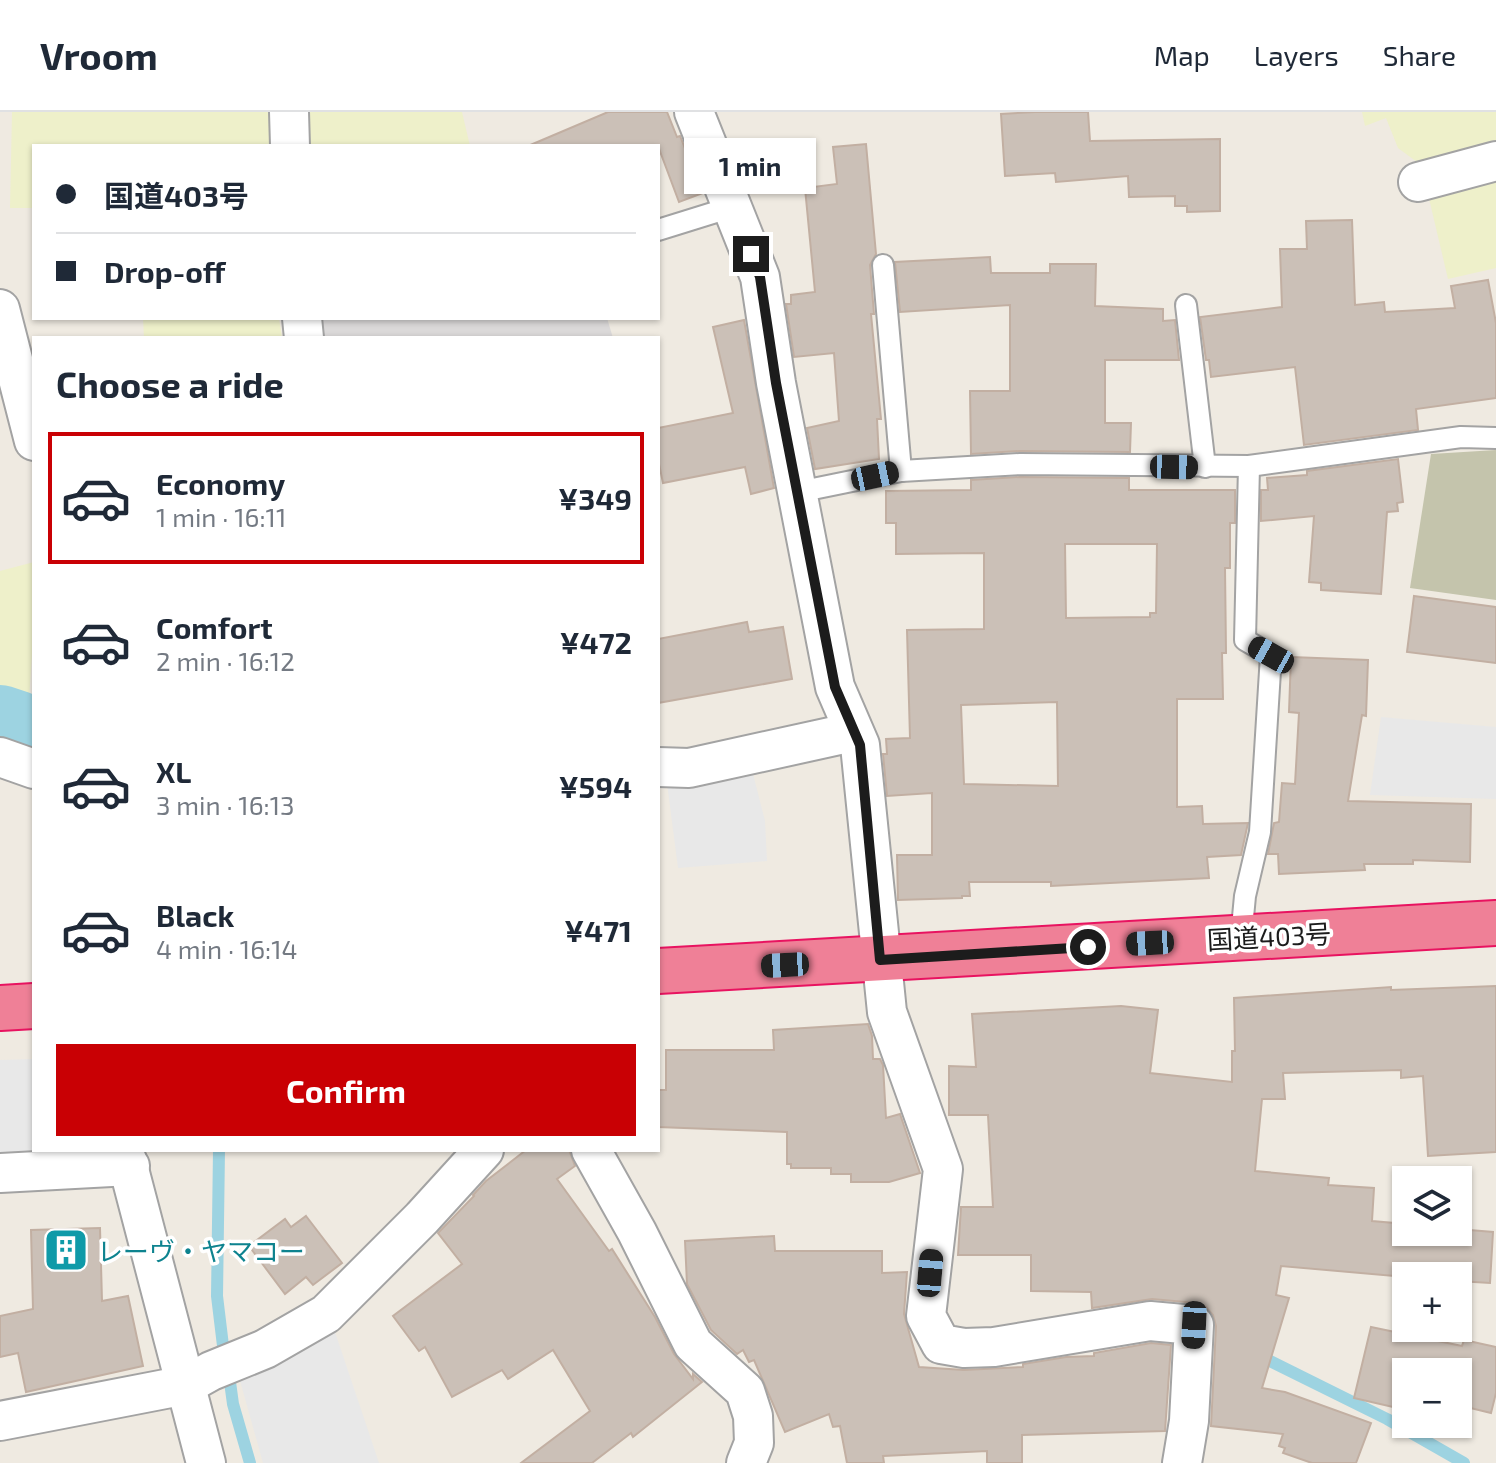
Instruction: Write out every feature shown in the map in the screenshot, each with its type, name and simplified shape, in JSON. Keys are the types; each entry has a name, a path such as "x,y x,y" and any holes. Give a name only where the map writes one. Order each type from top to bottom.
{"highway":[{"name":"国道403号","path":"660,971 1496,923"},
{"path":"0,1008 32,1006"}],"street":[{"path":"289,112 290,144"},
{"path":"694,112 760,277 776,383 835,687 860,745 887,1012 943,1169 926,1316 941,1344 964,1348 994,1347 1150,1321 1194,1325 1189,1421 1182,1463"},
{"path":"1418,182 1496,161"},
{"path":"0,309 32,433"},
{"path":"660,767 689,768 853,732"},
{"path":"0,757 32,768"},
{"path":"0,1421 186,1385 265,1349 326,1314 422,1218 482,1152"},
{"path":"592,1152 637,1232 693,1344 745,1391 753,1416 754,1443 746,1463"},
{"path":"0,1173 127,1158 206,1463"}],"lane":[{"path":"660,229 732,207"},
{"path":"883,265 901,471"},
{"path":"1186,305 1205,467"},
{"path":"798,492 901,471 1020,464 1249,466 1461,437 1496,438"},
{"path":"1241,938 1245,896 1260,832 1271,655 1245,640 1249,466"}],"shaded area":[{"path":"12,112 270,112 271,144 32,144 32,208 10,208"},
{"path":"308,112 462,112 470,144 310,144"},
{"path":"1362,112 1496,112 1496,146 1432,162 1417,162 1398,148 1386,118 1365,126"},
{"path":"1496,172 1496,268 1448,279 1427,190"},
{"path":"143,320 279,320 282,336 144,336"},
{"path":"320,320 608,320 612,336 323,336"},
{"path":"1496,450 1496,600 1410,588 1431,454"},
{"path":"32,563 28,716 0,706 0,571"},
{"path":"1381,717 1496,727 1496,799 1370,795"},
{"path":"752,770 765,821 767,861 678,868 667,783"},
{"path":"32,1059 32,1152 36,1152 0,1154 0,1060"},
{"path":"333,1326 379,1463 263,1463 239,1377"}],"building":[{"path":"608,112 667,112 703,193 679,202 660,144 533,144"},
{"path":"1088,112 1090,141 1220,139 1220,211 1187,212 1187,206 1175,206 1175,196 1129,197 1128,176 1056,182 1055,173 1005,176 1001,114"},
{"path":"866,144 876,254 870,265 874,314 871,314 881,419 877,419 879,459 815,469 807,428 839,421 834,353 794,357 786,304 791,304 791,295 815,292 805,188 837,184 833,147"},
{"path":"1352,220 1355,305 1384,302 1385,312 1455,308 1451,286 1488,280 1496,323 1496,398 1416,409 1418,430 1304,445 1295,367 1211,377 1200,317 1282,307 1280,249 1307,249 1306,221"},
{"path":"990,257 991,273 1050,273 1050,264 1096,264 1095,306 1163,309 1163,321 1175,320 1179,360 1105,360 1105,423 1131,423 1130,452 971,454 970,391 1010,391 1010,305 900,312 895,262"},
{"path":"744,320 774,488 751,494 745,467 663,483 660,428 733,413 713,327"},
{"path":"1398,459 1403,502 1397,503 1398,511 1387,512 1381,594 1321,590 1321,583 1309,582 1314,516 1261,521 1261,490 1268,490 1267,478 1307,475 1307,471"},
{"path":"1129,478 1129,490 1235,490 1235,523 1230,523 1230,568 1225,568 1223,699 1177,699 1177,807 1202,806 1203,824 1248,823 1241,855 1207,857 1209,878 1051,886 1051,882 969,882 970,896 898,900 897,855 932,855 932,793 887,796 883,754 887,754 886,739 910,738 907,630 984,629 984,553 896,554 896,523 886,523 886,491 971,490 971,480","holes":["1065,544 1157,544 1156,613 1150,613 1150,617 1066,618","1057,702 1058,786 964,784 961,705"]},
{"path":"1414,596 1496,607 1496,663 1407,652"},
{"path":"747,622 749,632 783,627 792,679 660,703 660,639"},
{"path":"1291,657 1368,660 1366,716 1362,715 1348,801 1471,804 1470,862 1413,860 1413,864 1364,864 1365,870 1279,874 1278,854 1268,854 1274,823 1279,822 1282,783 1295,784 1299,713 1289,712"},
{"path":"1496,986 1496,1152 1428,1156 1423,1076 1401,1078 1401,1070 1283,1073 1285,1099 1262,1099 1255,1171 1329,1178 1328,1185 1374,1188 1372,1221 1392,1223 1392,1246 1472,1246 1472,1230 1493,1232 1490,1283 1472,1282 1472,1262 1392,1262 1392,1276 1281,1266 1276,1295 1289,1298 1262,1388 1285,1392 1371,1423 1356,1463 1312,1463 1283,1453 1285,1448 1279,1446 1283,1434 1211,1426 1216,1326 1213,1315 1206,1307 1196,1303 1152,1299 1092,1308 1091,1292 1031,1291 1031,1255 958,1255 961,1207 993,1207 988,1115 949,1115 949,1066 976,1067 972,1014 1121,1006 1158,1010 1150,1073 1232,1082 1234,998 1391,987 1391,990"},
{"path":"868,1024 873,1059 880,1059 883,1065 886,1118 900,1114 920,1173 889,1182 851,1182 851,1174 831,1174 831,1168 791,1168 791,1164 787,1164 787,1132 660,1127 660,1090 666,1090 666,1050 774,1050 773,1030"},
{"path":"523,1152 570,1152 575,1166 557,1179 609,1251 612,1249 655,1317 674,1354 693,1379 693,1374 702,1382 633,1437 631,1433 592,1463 521,1463 590,1411 553,1350 508,1379 502,1370 452,1397 425,1347 419,1351 393,1316 462,1264 438,1233 486,1181"},
{"path":"306,1216 342,1263 313,1285 306,1277 285,1294 249,1246 285,1219 291,1227"},
{"path":"100,1228 102,1301 128,1296 143,1366 26,1392 18,1353 0,1357 0,1316 33,1309 31,1230"},
{"path":"774,1236 775,1251 882,1251 882,1273 907,1272 904,1314 919,1367 964,1370 1023,1367 1023,1364 1094,1356 1094,1353 1151,1343 1171,1345 1165,1431 1022,1435 1022,1463 987,1463 987,1451 883,1456 884,1463 847,1463 840,1426 833,1427 829,1414 785,1432 754,1360 749,1362 743,1350 737,1354 711,1330 687,1284 685,1241"},
{"path":"1371,1327 1392,1331 1392,1342 1443,1342 1462,1346 1463,1342 1472,1342 1496,1347 1496,1393 1491,1413 1472,1408 1472,1358 1392,1358 1392,1407 1354,1398"}],"waterway":[{"path":"0,721 18,727"},
{"path":"219,1152 217,1296 224,1354"},
{"path":"1258,1355 1387,1419 1464,1463"},
{"path":"230,1382 250,1463"}],"place":[{"name":"レーヴ・ヤマコー","path":"66,1250"}],"route":[{"path":"751,254 760,277 776,383 835,687 860,745 880,960 1088,947"}]}
